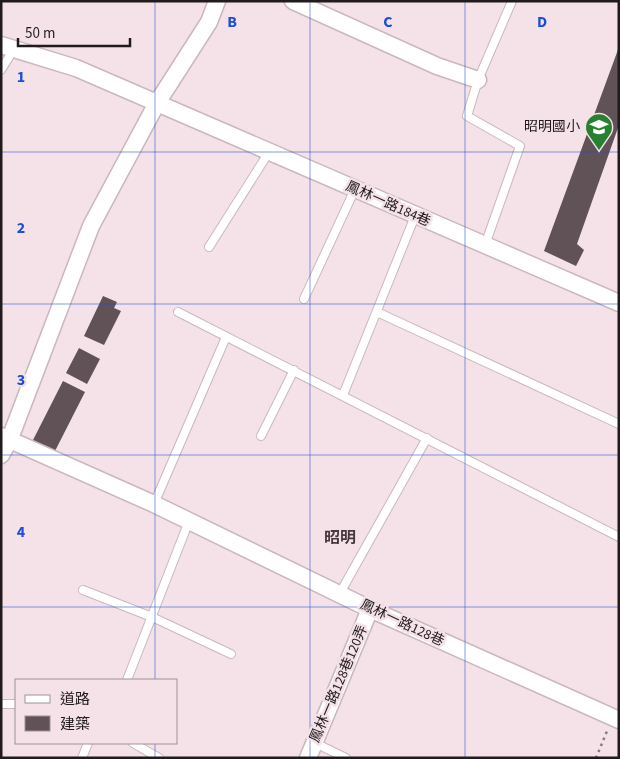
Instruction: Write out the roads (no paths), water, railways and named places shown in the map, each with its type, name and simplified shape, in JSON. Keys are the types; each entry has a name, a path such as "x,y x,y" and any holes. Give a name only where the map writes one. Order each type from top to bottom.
{"street":[{"path":"4,444 91,226 157,103 208,22 217,1"},
{"path":"293,1 437,66 478,80"},
{"name":"鳳林一路184巷","path":"8,47 76,68 619,303"},
{"name":"鳳林一路128巷","path":"4,444 154,504 340,593 370,610 616,719"},
{"name":"鳳林一路128巷120弄","path":"308,758 370,610"}],"lane":[{"path":"485,246 520,146 467,116 478,80 512,1"},
{"name":"鳳林一路184巷","path":"1,70 8,47"},
{"path":"208,247 269,152"},
{"path":"304,299 355,189"},
{"path":"343,395 416,216"},
{"path":"178,312 619,537"},
{"path":"377,312 619,424"},
{"path":"154,504 226,337"},
{"path":"262,436 294,370"},
{"path":"340,593 427,438"},
{"path":"127,679 189,521"},
{"path":"83,590 152,617 231,654"},
{"path":"1,704 15,704"},
{"path":"315,743 346,758"},
{"path":"82,758 88,744"},
{"path":"135,744 159,758"}],"place":[{"name":"昭明國小","path":"599,151"}],"district":[{"name":"昭明","path":"340,538"}]}
